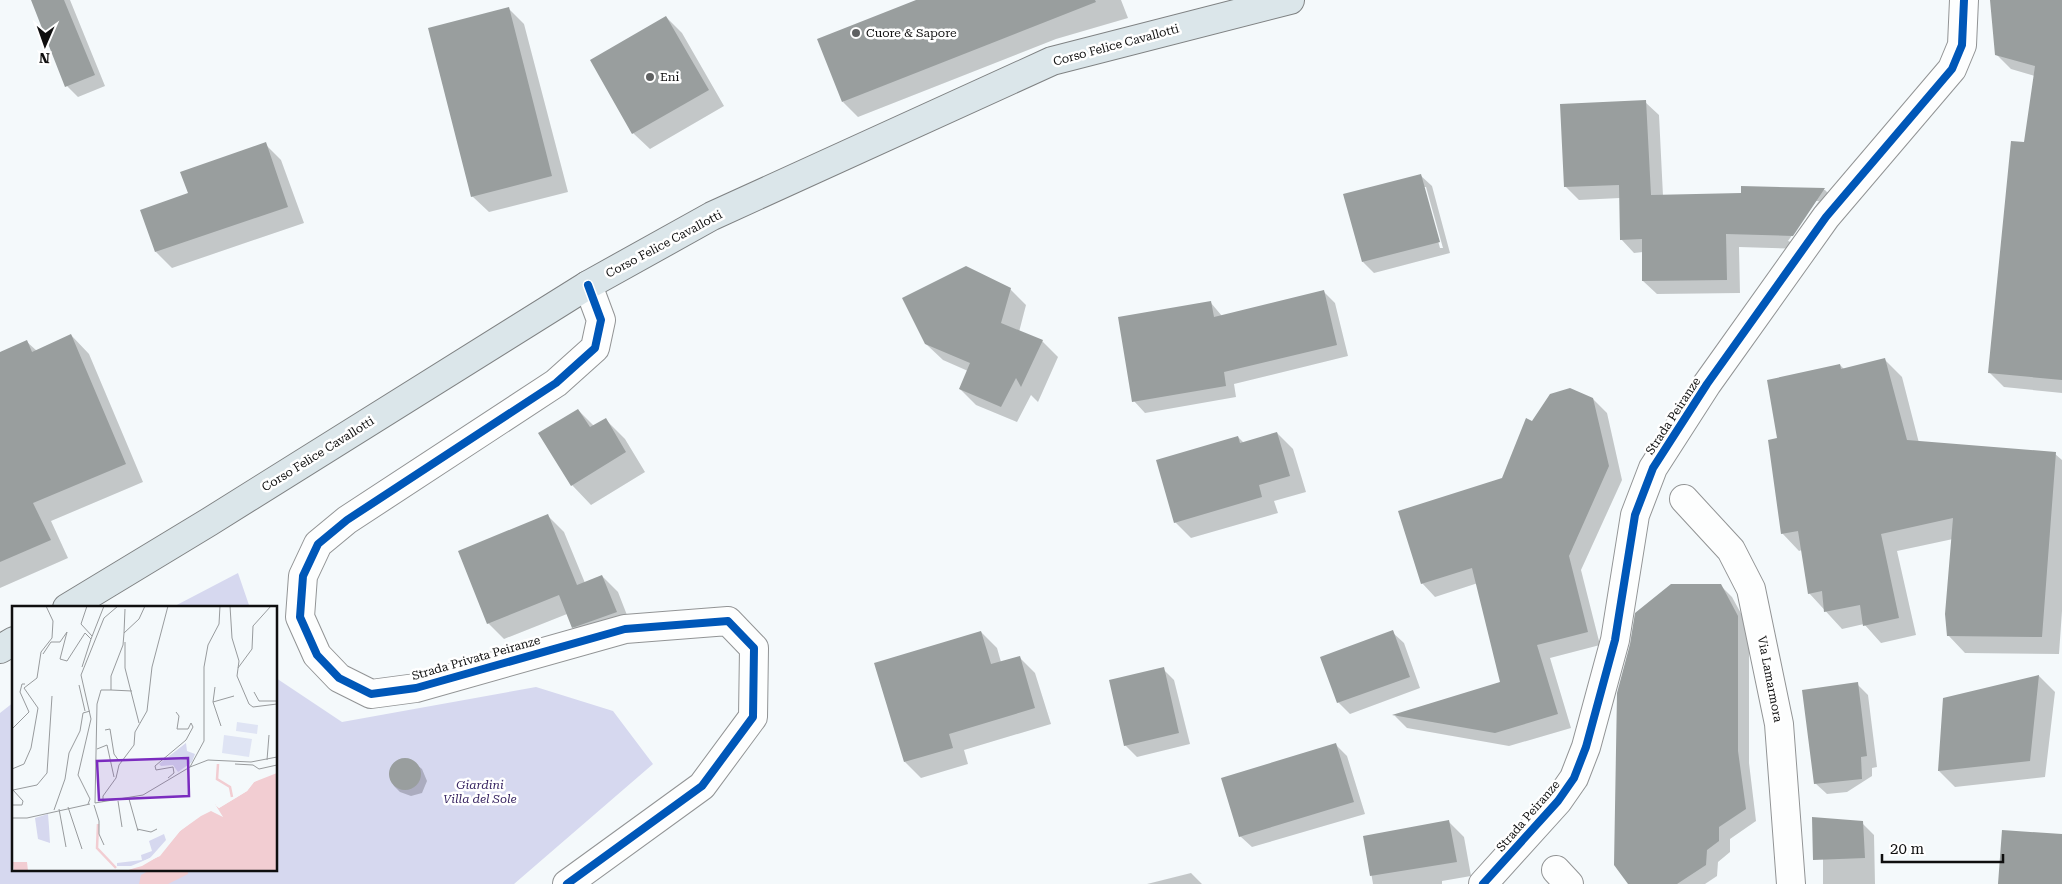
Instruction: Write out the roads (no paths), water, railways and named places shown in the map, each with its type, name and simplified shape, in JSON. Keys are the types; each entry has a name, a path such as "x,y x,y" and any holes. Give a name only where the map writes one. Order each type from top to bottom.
{"main road":[{"name":"Corso Felice Cavallotti","path":"77,601 209,522 588,285 712,216 1052,61 1290,0"},
{"path":"0,649 12,642"}],"street":[{"name":"Strada Peiranze","path":"1483,884 1558,801 1574,778 1586,747 1613,649 1635,516 1642,492 1653,468 1707,384 1826,217 1952,69 1962,45 1964,0"},
{"name":"Strada Privata Peiranze","path":"567,884 702,786 753,717 754,648 728,621 625,628 416,688 371,694 339,678 317,655 300,617 303,576 318,544 347,520 556,383 595,348 601,320 588,285"},
{"name":"Via Lamarmora","path":"1684,499 1731,550 1751,589 1779,724 1791,884"}],"place":[{"name":"Cuore & Sapore","path":"856,33"},
{"name":"Eni","path":"650,77"}],"park label":[{"name":"Giardini Villa del Sole","path":"480,792"}]}
